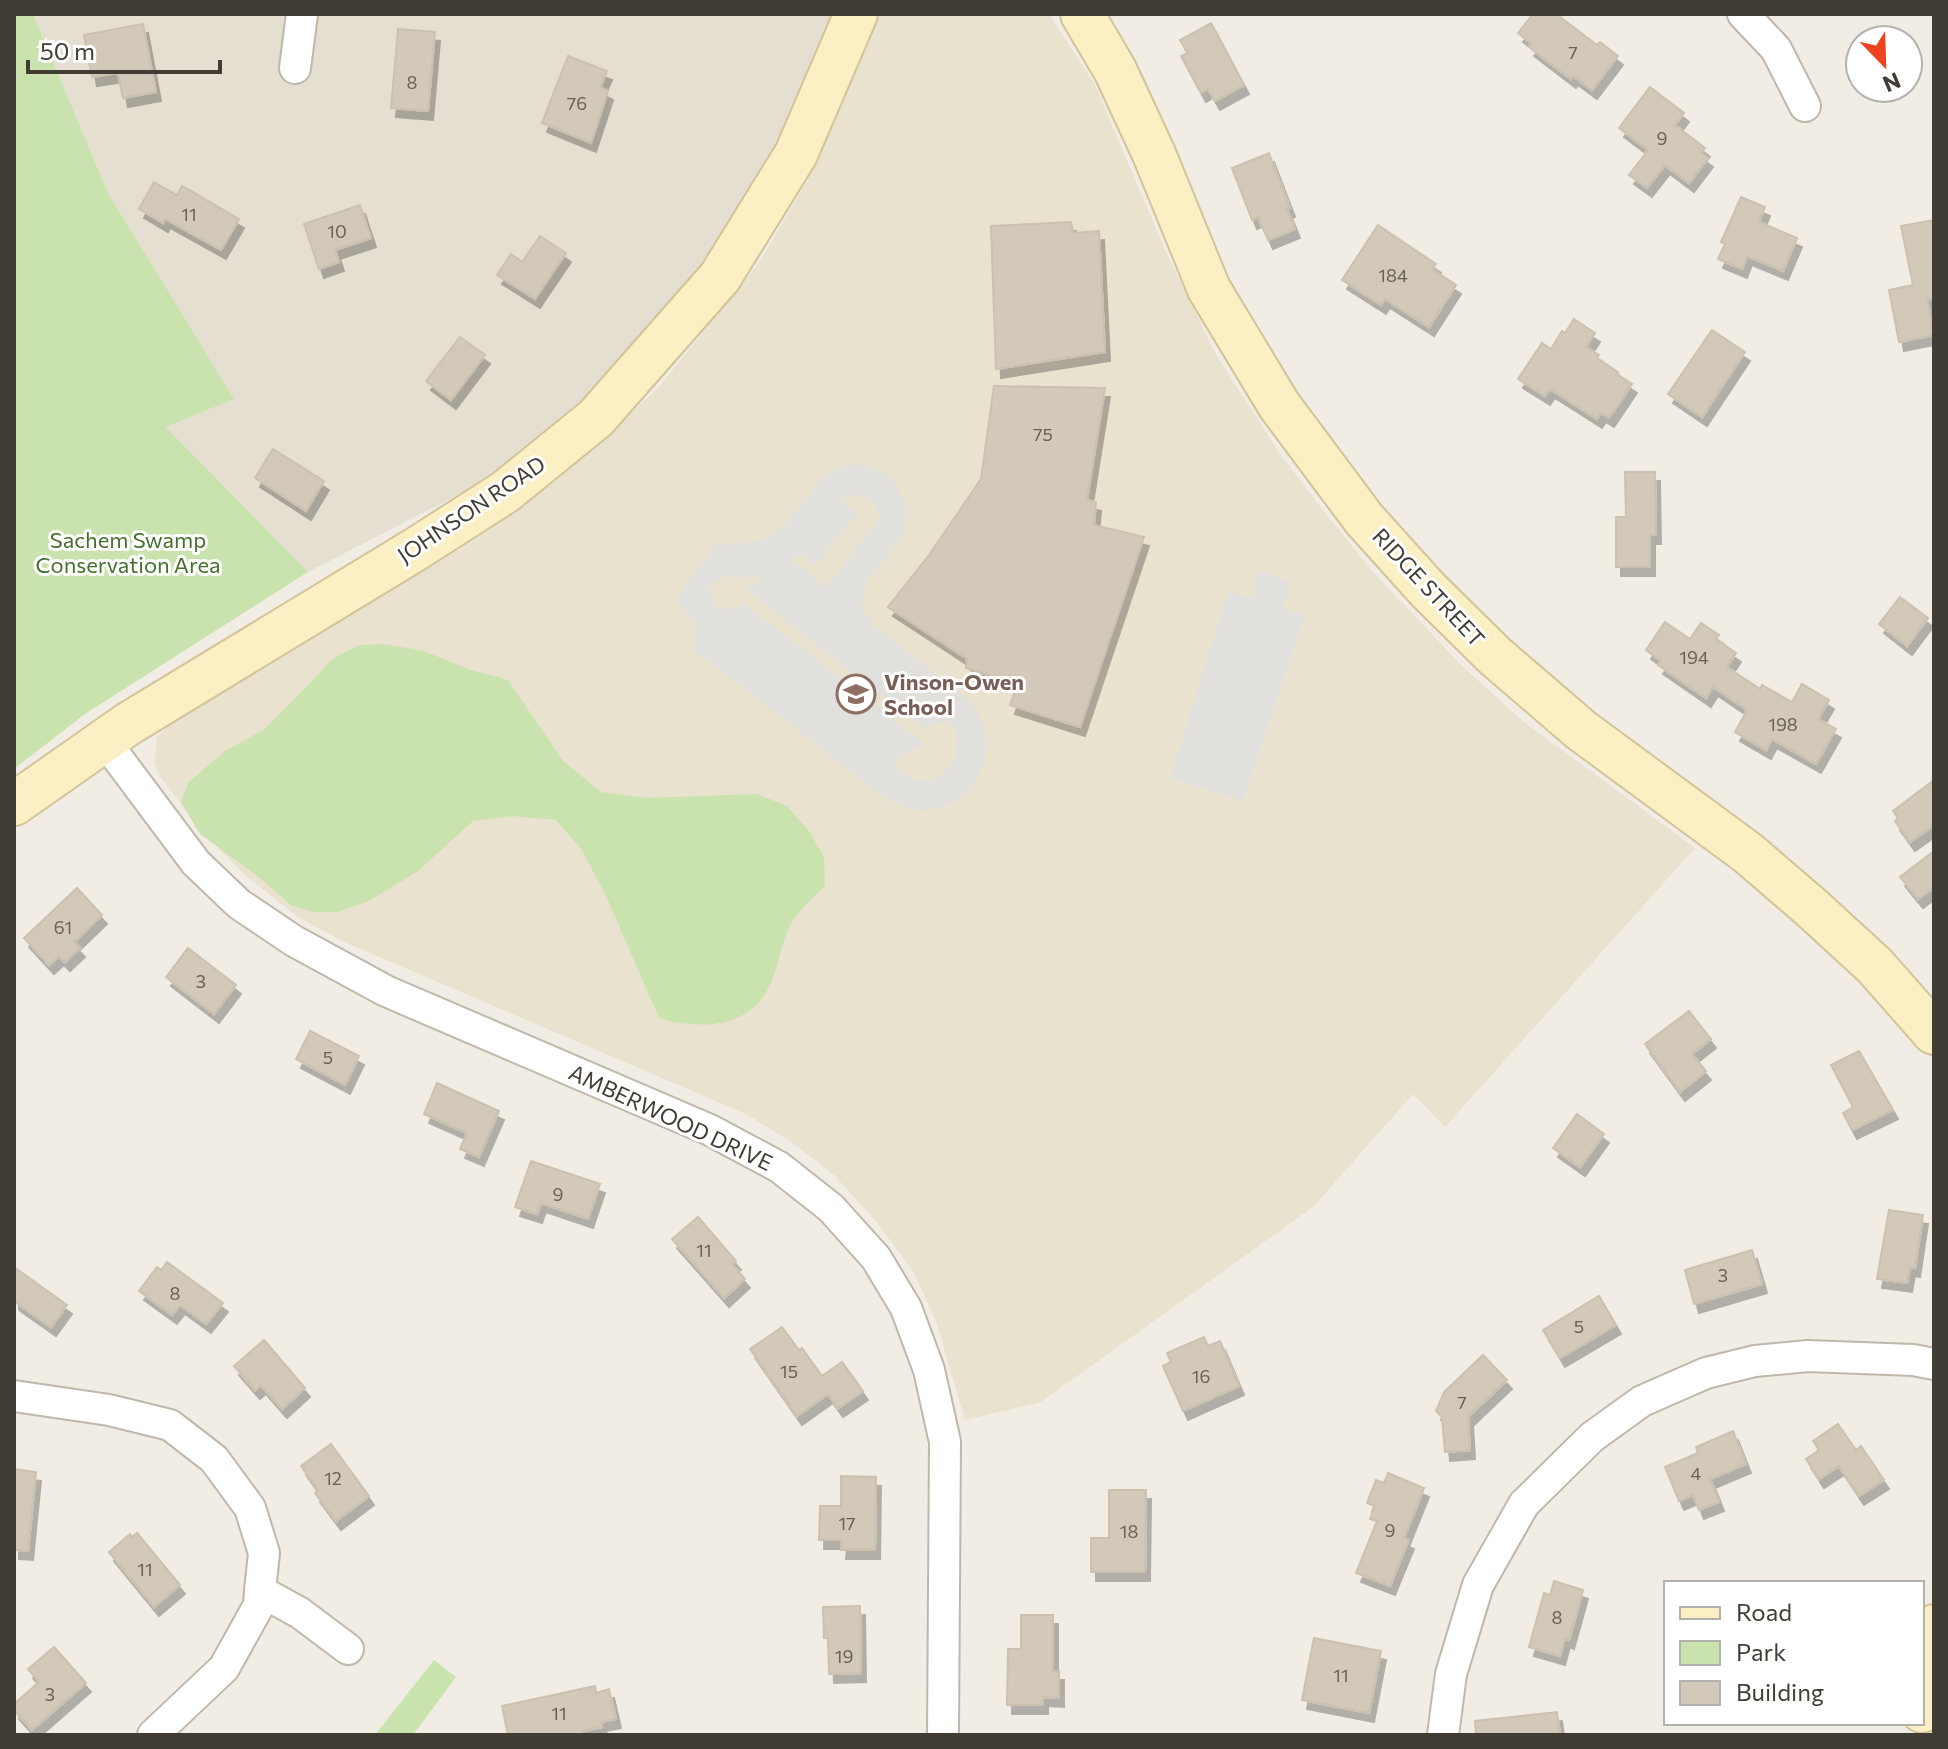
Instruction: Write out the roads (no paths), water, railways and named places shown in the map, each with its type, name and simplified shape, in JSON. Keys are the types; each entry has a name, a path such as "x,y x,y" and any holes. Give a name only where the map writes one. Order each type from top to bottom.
{"street":[{"path":"295,68 302,14"},
{"name":"JOHNSON ROAD","path":"14,804 104,740 505,492 596,418 720,277 796,154 856,14"},
{"name":"RIDGE STREET","path":"1082,14 1115,70 1154,154 1209,289 1279,405 1364,519 1439,601 1495,656 1581,730 1748,853 1875,966 1934,1033"},
{"path":"1743,14 1776,49 1805,106"},
{"name":"AMBERWOOD DRIVE","path":"104,740 196,863 239,904 294,941 386,991 710,1130 779,1167 831,1208 876,1258 906,1308 929,1370 945,1442 943,1735"},
{"path":"1443,1735 1451,1674 1478,1585 1524,1504 1592,1437 1642,1401 1706,1373 1755,1361 1808,1356 1913,1360 1934,1364"},
{"path":"14,1396 109,1410 170,1425 214,1459 250,1508 264,1553 259,1605 224,1668 153,1735"},
{"path":"260,1591 300,1613 348,1649"},
{"path":"1924,1697 1934,1626"}],"place":[{"name":"Vinson-Owen School","path":"856,694"}],"park label":[{"name":"Sachem Swamp Conservation Area","path":"128,552"}]}
